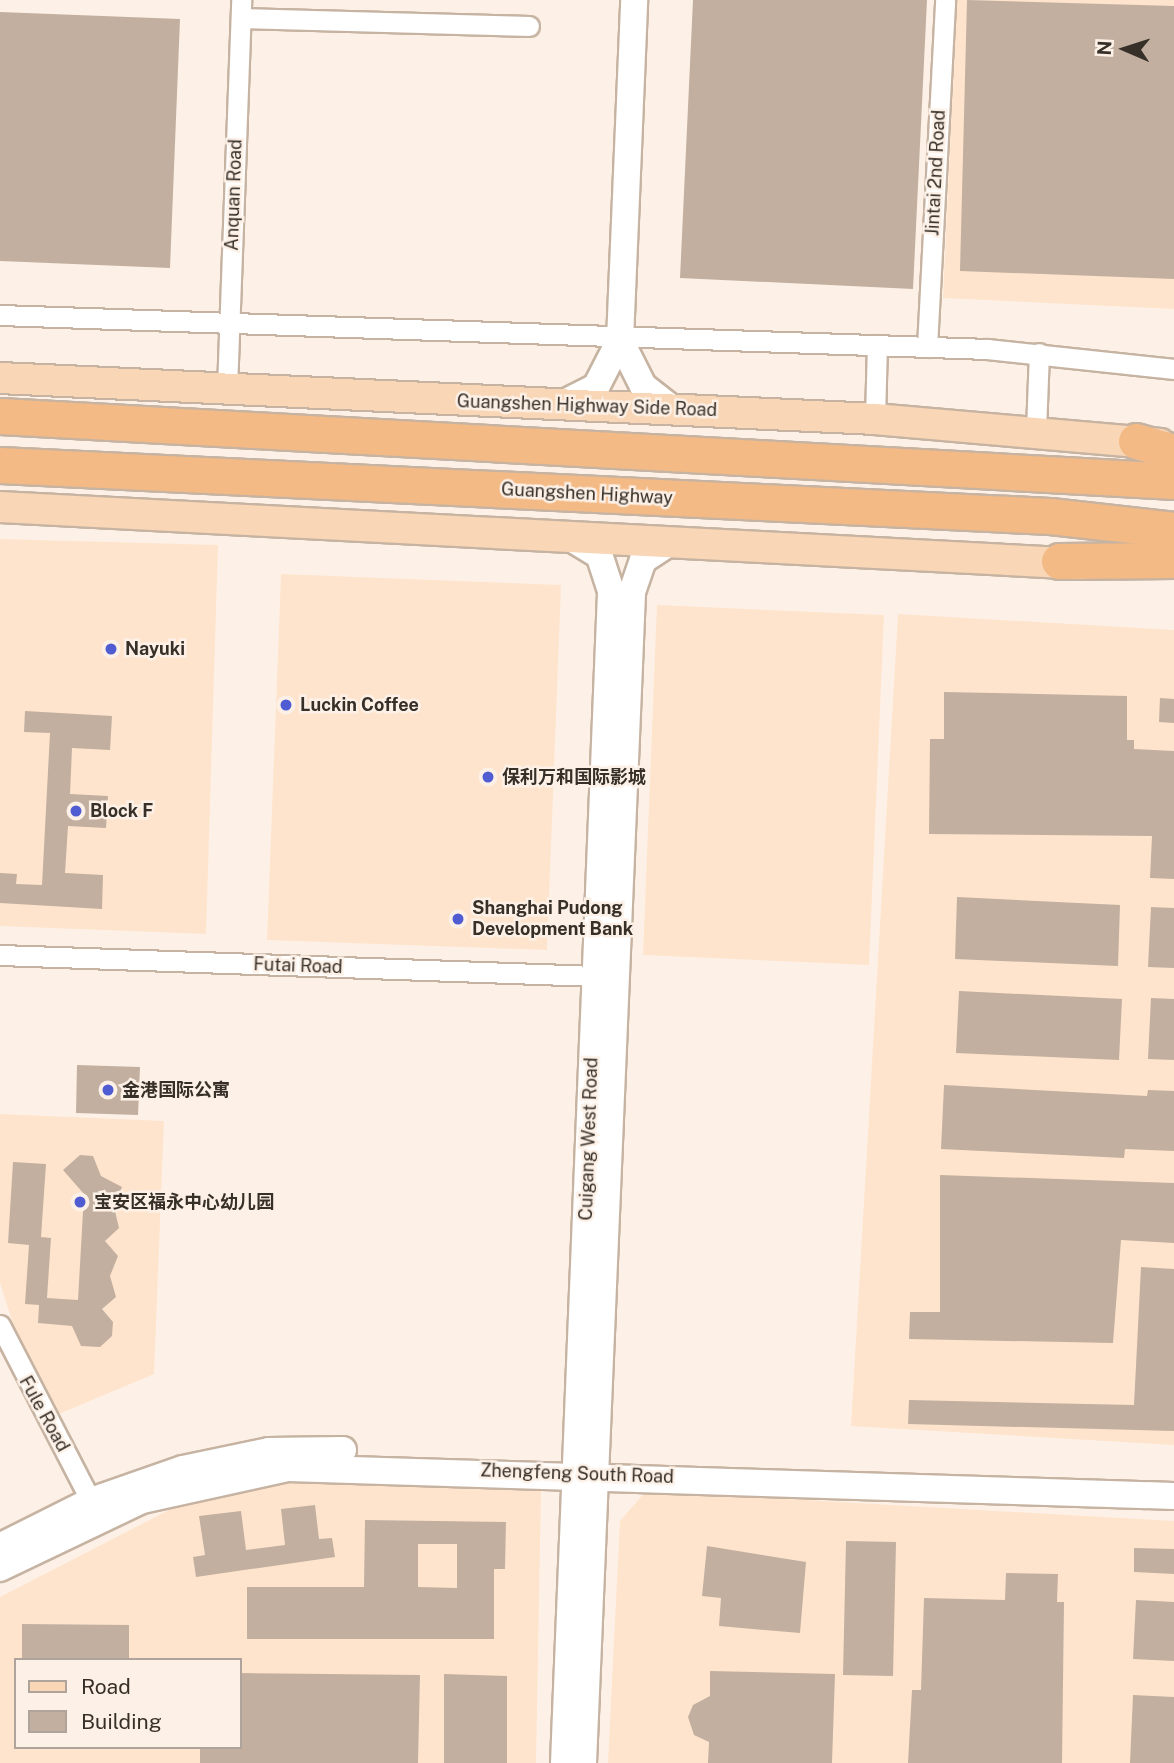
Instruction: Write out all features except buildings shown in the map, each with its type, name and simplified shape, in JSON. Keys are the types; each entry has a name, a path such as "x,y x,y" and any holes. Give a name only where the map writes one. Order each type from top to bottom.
{"highway":[{"path":"0,416 1174,481"},
{"path":"1136,442 1174,453"},
{"name":"Guangshen Highway","path":"0,465 1050,516 1174,530"},
{"path":"0,490 163,474"},
{"path":"1059,561 1174,560"}],"main road":[{"path":"557,406 596,387 620,340 634,0"},
{"path":"620,340 643,386 671,409"},
{"name":"Guangshen Highway Side Road","path":"0,378 875,419 1036,430 1174,445"},
{"path":"0,507 1059,561 1174,572"},
{"name":"Cuigang West Road","path":"564,1763 585,1466 619,637 608,571 599,555 567,536"},
{"name":"Cuigang West Road","path":"583,1763 585,1466 595,976 619,637 635,575 643,560 672,541"},
{"name":"Zhengfeng South Road","path":"0,1546 91,1501 183,1469 269,1451 1174,1496"},
{"name":"Zhengfeng South Road","path":"0,1568 142,1500 240,1474 331,1466 585,1466 1174,1478"}],"street":[{"name":"Jintai 2nd Road","path":"928,347 945,0"},
{"path":"241,9 529,26"},
{"name":"Anquan Road","path":"227,389 241,9"},
{"path":"0,315 620,340 877,345 1039,352 1174,369"},
{"path":"875,419 877,345"},
{"path":"1036,430 1039,352"},
{"name":"Futai Road","path":"0,955 595,976"},
{"name":"Fule Road","path":"0,1325 91,1501"}],"shaded area":[{"path":"957,0 1174,0 1174,309 943,298"},
{"path":"0,539 218,545 206,934 0,926"},
{"path":"281,574 561,585 547,950 267,940"},
{"path":"657,605 884,615 869,965 643,955"},
{"path":"898,614 1174,630 1174,1445 851,1426"},
{"name":"宝安区福永中心幼儿园","path":"0,1114 164,1121 154,1374 59,1414 14,1327 0,1283"},
{"path":"290,1483 541,1491 536,1763 0,1763 0,1597 171,1509"},
{"path":"646,1491 1174,1521 1174,1763 608,1763 620,1521"}],"place":[{"name":"Nayuki","path":"111,649"},
{"name":"Luckin Coffee","path":"286,705"},
{"name":"保利万和国际影城","path":"488,777"},
{"name":"Block F","path":"76,811"},
{"name":"Shanghai Pudong Development Bank","path":"458,919"},
{"name":"金港国际公寓","path":"108,1090"},
{"name":"宝安区福永中心幼儿园","path":"80,1202"}]}
